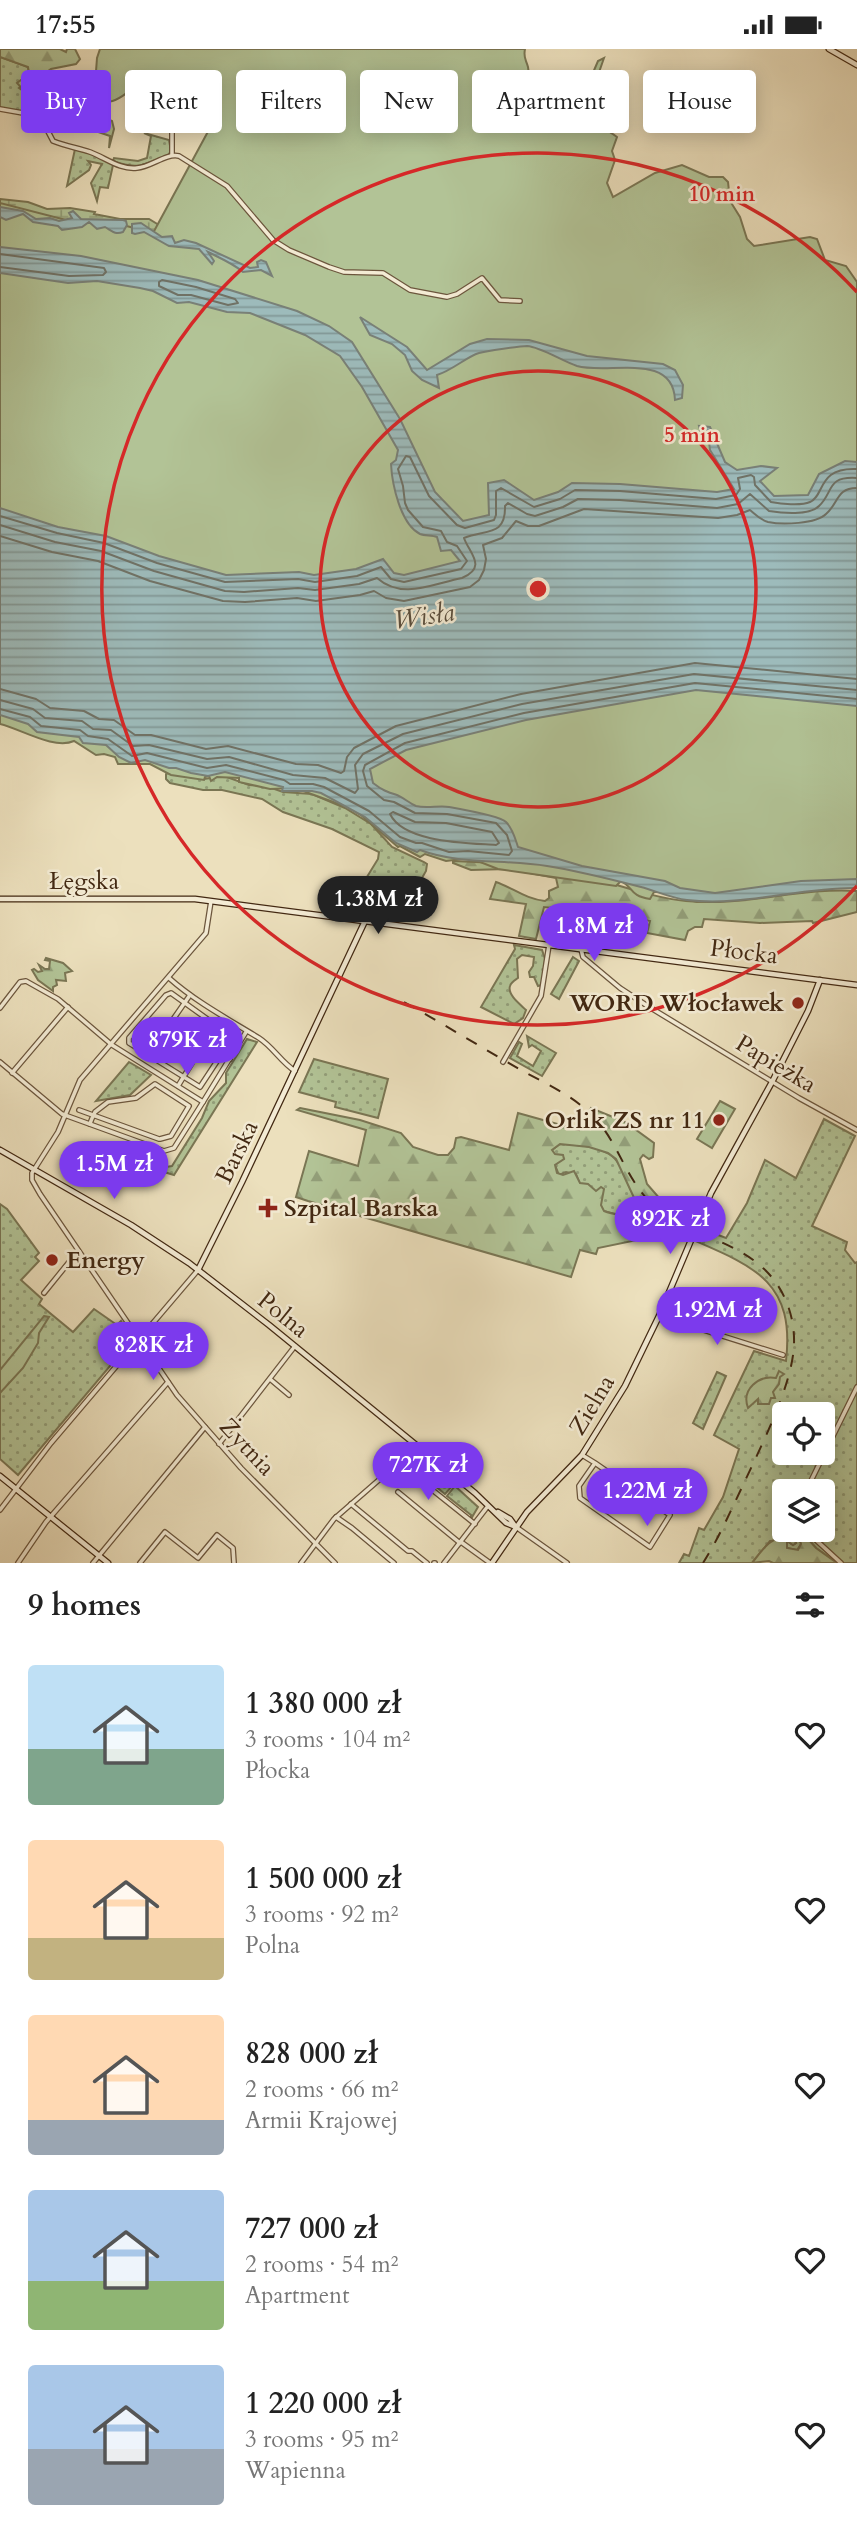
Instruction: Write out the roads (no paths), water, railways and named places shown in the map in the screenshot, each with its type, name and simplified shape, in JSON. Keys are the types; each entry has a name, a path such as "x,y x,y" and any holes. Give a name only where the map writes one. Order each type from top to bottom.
{"street":[{"path":"829,49 857,65"},
{"path":"0,109 40,116 53,141 88,151 124,167 146,166 172,155 179,156 227,185 265,232 280,245 329,267 344,272 384,273 410,290 447,297 457,294 482,278 500,300 520,301"},
{"path":"172,133 172,155"},
{"name":"Łęgska","path":"0,899 168,898"},
{"name":"Płocka","path":"168,898 211,901 857,985"},
{"path":"34,1170 55,1137 80,1080 206,933 211,901"},
{"name":"Barska","path":"0,1510 14,1489 198,1270 365,921"},
{"path":"503,1062 541,996 549,945"},
{"name":"Papieżka","path":"581,949 583,957 633,997 772,1082 857,1130"},
{"path":"169,978 190,995 260,1039 283,1063 295,1071"},
{"path":"0,1008 23,980 51,994 110,1043 204,1102"},
{"name":"Zielna","path":"491,1563 516,1527 582,1455 625,1386 659,1315 711,1193 772,1082 808,1011 820,980"},
{"path":"168,993 173,993 230,1034 231,1041 201,1087 197,1087 130,1045 129,1038 139,1026 168,993"},
{"path":"190,995 174,1022 230,1059"},
{"path":"12,1073 68,1007"},
{"path":"131,1020 191,1059 192,1063 178,1086"},
{"path":"0,1062 65,1115 166,1152 174,1149 246,1032"},
{"path":"90,1124 93,1115 108,1102 133,1099 158,1084 163,1076"},
{"path":"79,1109 160,1139 170,1136 188,1104 158,1084"},
{"path":"183,1117 191,1122"},
{"name":"Polna","path":"0,1150 138,1229 198,1270 489,1505 506,1524 516,1527 567,1563"},
{"name":"Żytnia","path":"34,1170 32,1178 37,1190 167,1381 219,1444 335,1563"},
{"path":"44,1293 78,1251"},
{"path":"659,1315 783,1355"},
{"path":"219,1444 295,1346"},
{"path":"270,1379 289,1395"},
{"path":"18,1563 51,1516 167,1381"},
{"path":"812,1479 857,1387"},
{"path":"93,1563 205,1427"},
{"path":"301,1563 336,1517 406,1450"},
{"path":"582,1455 595,1463 670,1515 650,1546 580,1498 579,1486 595,1463"},
{"path":"396,1461 475,1524"},
{"path":"0,1476 108,1563"},
{"path":"398,1492 491,1563"},
{"path":"351,1504 408,1552 412,1551 427,1563"},
{"path":"444,1563 489,1505"},
{"path":"336,1517 394,1563"},
{"path":"140,1563 165,1532 198,1558 217,1535 233,1548 234,1563"},
{"path":"818,1542 841,1563"}],"water":[{"path":"0,207 23,211 36,219 50,218 59,221 72,218 69,213 73,211 81,219 123,220 127,225 123,232 118,233 105,227 97,229 89,222 82,227 62,230 58,226 33,222 23,214 6,220 0,217"},
{"path":"141,223 162,237 172,236 175,243 184,240 196,243 250,268 258,267 257,262 261,260 266,262 272,276 261,270 243,272 208,252 214,261 212,264 199,249 169,246 144,232 132,233 132,224"},
{"name":"Wisła","path":"0,247 81,256 198,280 297,311 329,326 352,342 400,419 435,492 463,521 489,515 488,483 504,480 534,500 558,492 572,483 717,492 734,489 699,426 710,427 725,462 737,470 761,466 777,468 760,481 774,496 808,495 819,474 845,461 857,462 857,706 696,690 526,720 406,750 370,769 373,783 416,806 449,807 496,817 506,822 518,847 582,866 715,893 801,881 857,879 857,888 814,890 729,901 687,900 559,868 467,860 420,850 417,852 396,843 365,817 321,793 282,791 283,787 225,772 208,776 145,760 131,763 119,757 106,745 83,743 79,737 37,732 28,724 0,715 0,508 58,527 106,536 159,556 226,575 299,572 314,575 356,569 383,559 394,573 404,575 460,561 451,550 441,551 437,537 420,534 407,522 395,492 391,464 396,460 398,450 362,387 340,356 305,335 250,313 227,312 189,302 177,303 153,291 97,281 68,283 0,273"},
{"path":"360,317 407,347 427,370 470,344 487,339 529,340 587,356 663,364 675,370 683,385 682,398 675,400 671,385 663,375 651,370 577,366 527,346 474,355 437,375 439,388 422,380 412,371 405,355 392,344 370,335"}],"railway":[{"path":"404,1002 574,1100 600,1124 635,1183 653,1205 679,1223 751,1258 763,1268 782,1293 794,1333 788,1377 759,1451 725,1524 703,1563"}],"place":[{"name":"WORD Włocławek","path":"798,1003"},
{"name":"Orlik ZS nr 11","path":"719,1120"},
{"name":"Szpital Barska","path":"268,1208"},
{"name":"Energy","path":"52,1260"}]}
